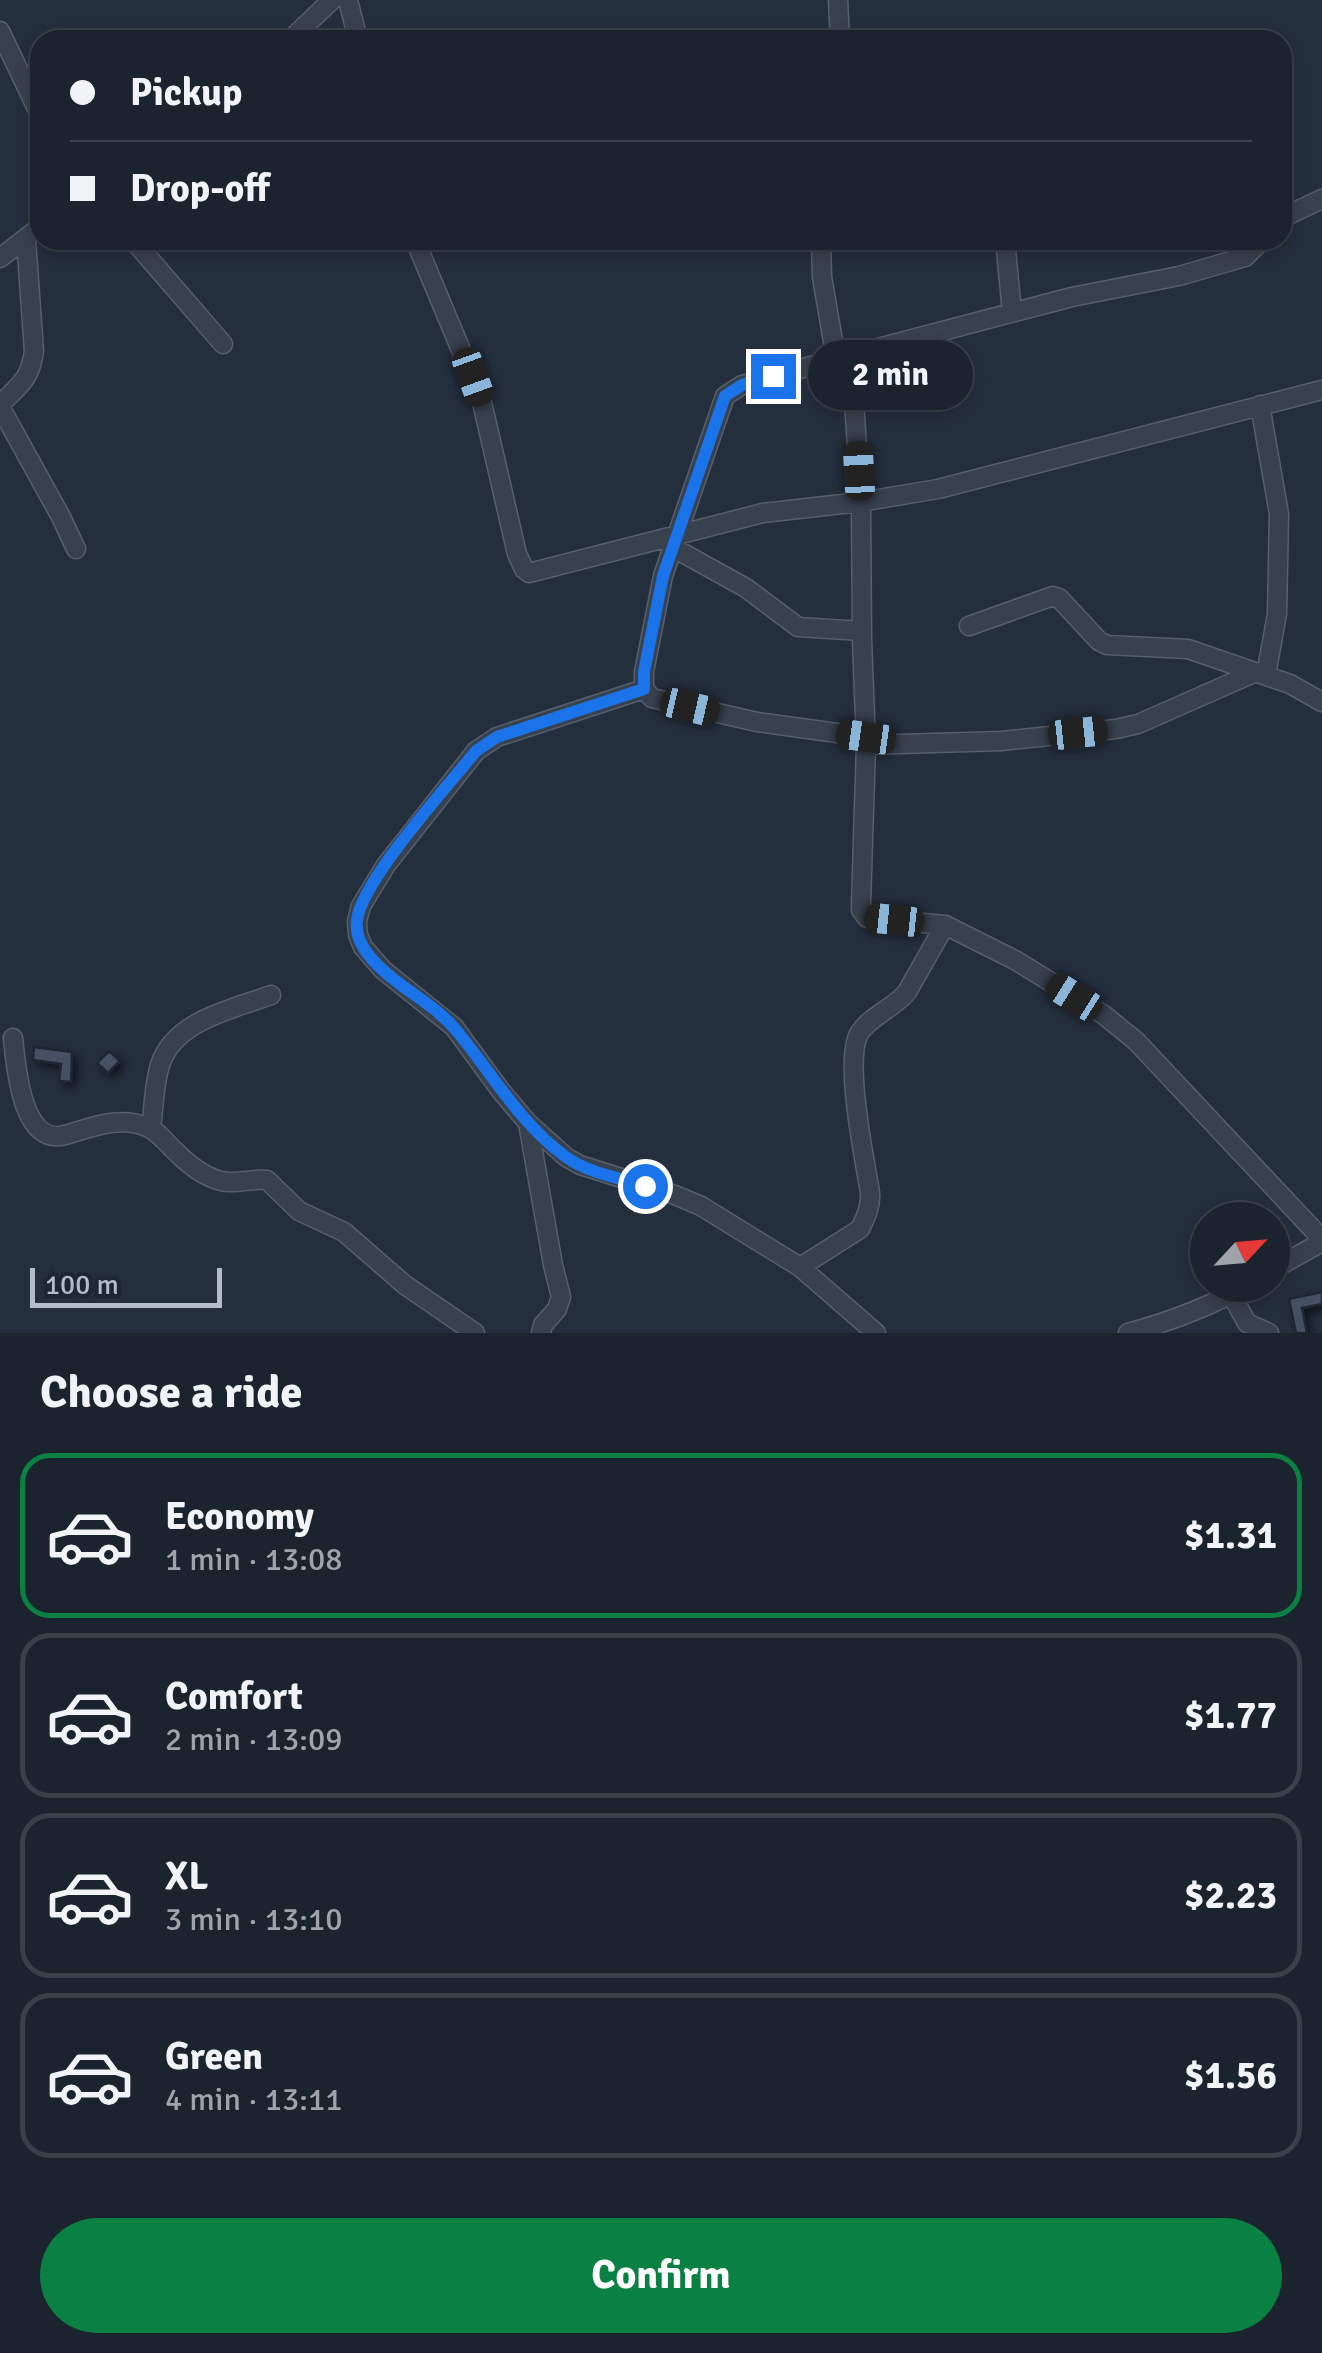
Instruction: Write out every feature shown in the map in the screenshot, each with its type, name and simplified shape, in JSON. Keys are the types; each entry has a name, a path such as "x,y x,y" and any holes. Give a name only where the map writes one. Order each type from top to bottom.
{"street":[{"path":"300,30 332,0"},
{"path":"348,0 356,30"},
{"path":"838,0 840,30"},
{"path":"0,31 30,94"},
{"path":"1292,214 1322,200"},
{"path":"0,258 30,235"},
{"path":"33,250 34,351 28,376 2,404 76,550"},
{"path":"142,250 223,344"},
{"path":"419,250 481,398 517,554 524,570 533,572 763,514 938,489 1322,390"},
{"path":"821,250 822,278 843,357 860,502 866,741 861,904 864,915 945,925 1005,954 1104,1015 1136,1042 1322,1241 1290,1260"},
{"path":"1006,250 1012,312"},
{"path":"1253,250 1246,257 1179,276 1072,297 843,357 742,385 725,396 671,540 644,672 644,689 652,698 866,741 1002,741 1138,724 1261,673"},
{"path":"1260,406 1278,514 1277,614 1261,673"},
{"path":"671,540 798,627 862,631"},
{"path":"969,626 1054,596 1106,645 1188,649 1290,684 1322,702"},
{"path":"644,689 484,744 369,890 357,921 358,935 383,970 454,1028 528,1123 566,1157 701,1206 800,1267 876,1333"},
{"path":"800,1267 860,1229 864,1221 870,1193 854,1082 856,1040 870,1022 907,992 945,925"},
{"path":"151,1128 160,1066 172,1044 201,1022 272,995"},
{"path":"13,1038 21,1098 42,1132 52,1137 104,1123 140,1124 151,1128 176,1153 216,1180 267,1180 299,1211 344,1232 405,1285 476,1333"},
{"path":"528,1123 561,1296 541,1333"},
{"path":"1128,1333 1211,1302"},
{"path":"1243,1302 1247,1323 1269,1333"}],"building":[{"path":"34,1047 72,1052 71,1082 59,1081 61,1064 33,1060"},
{"path":"109,1051 120,1061 108,1073 97,1063"},
{"path":"1322,1292 1322,1304 1302,1308 1307,1333 1296,1333 1290,1299"}],"route":[{"path":"645,1186 580,1165 528,1123 454,1028 383,970 363,947 357,921 369,890 386,865 484,744 644,689 663,576 725,396 742,385 773,376"}]}
